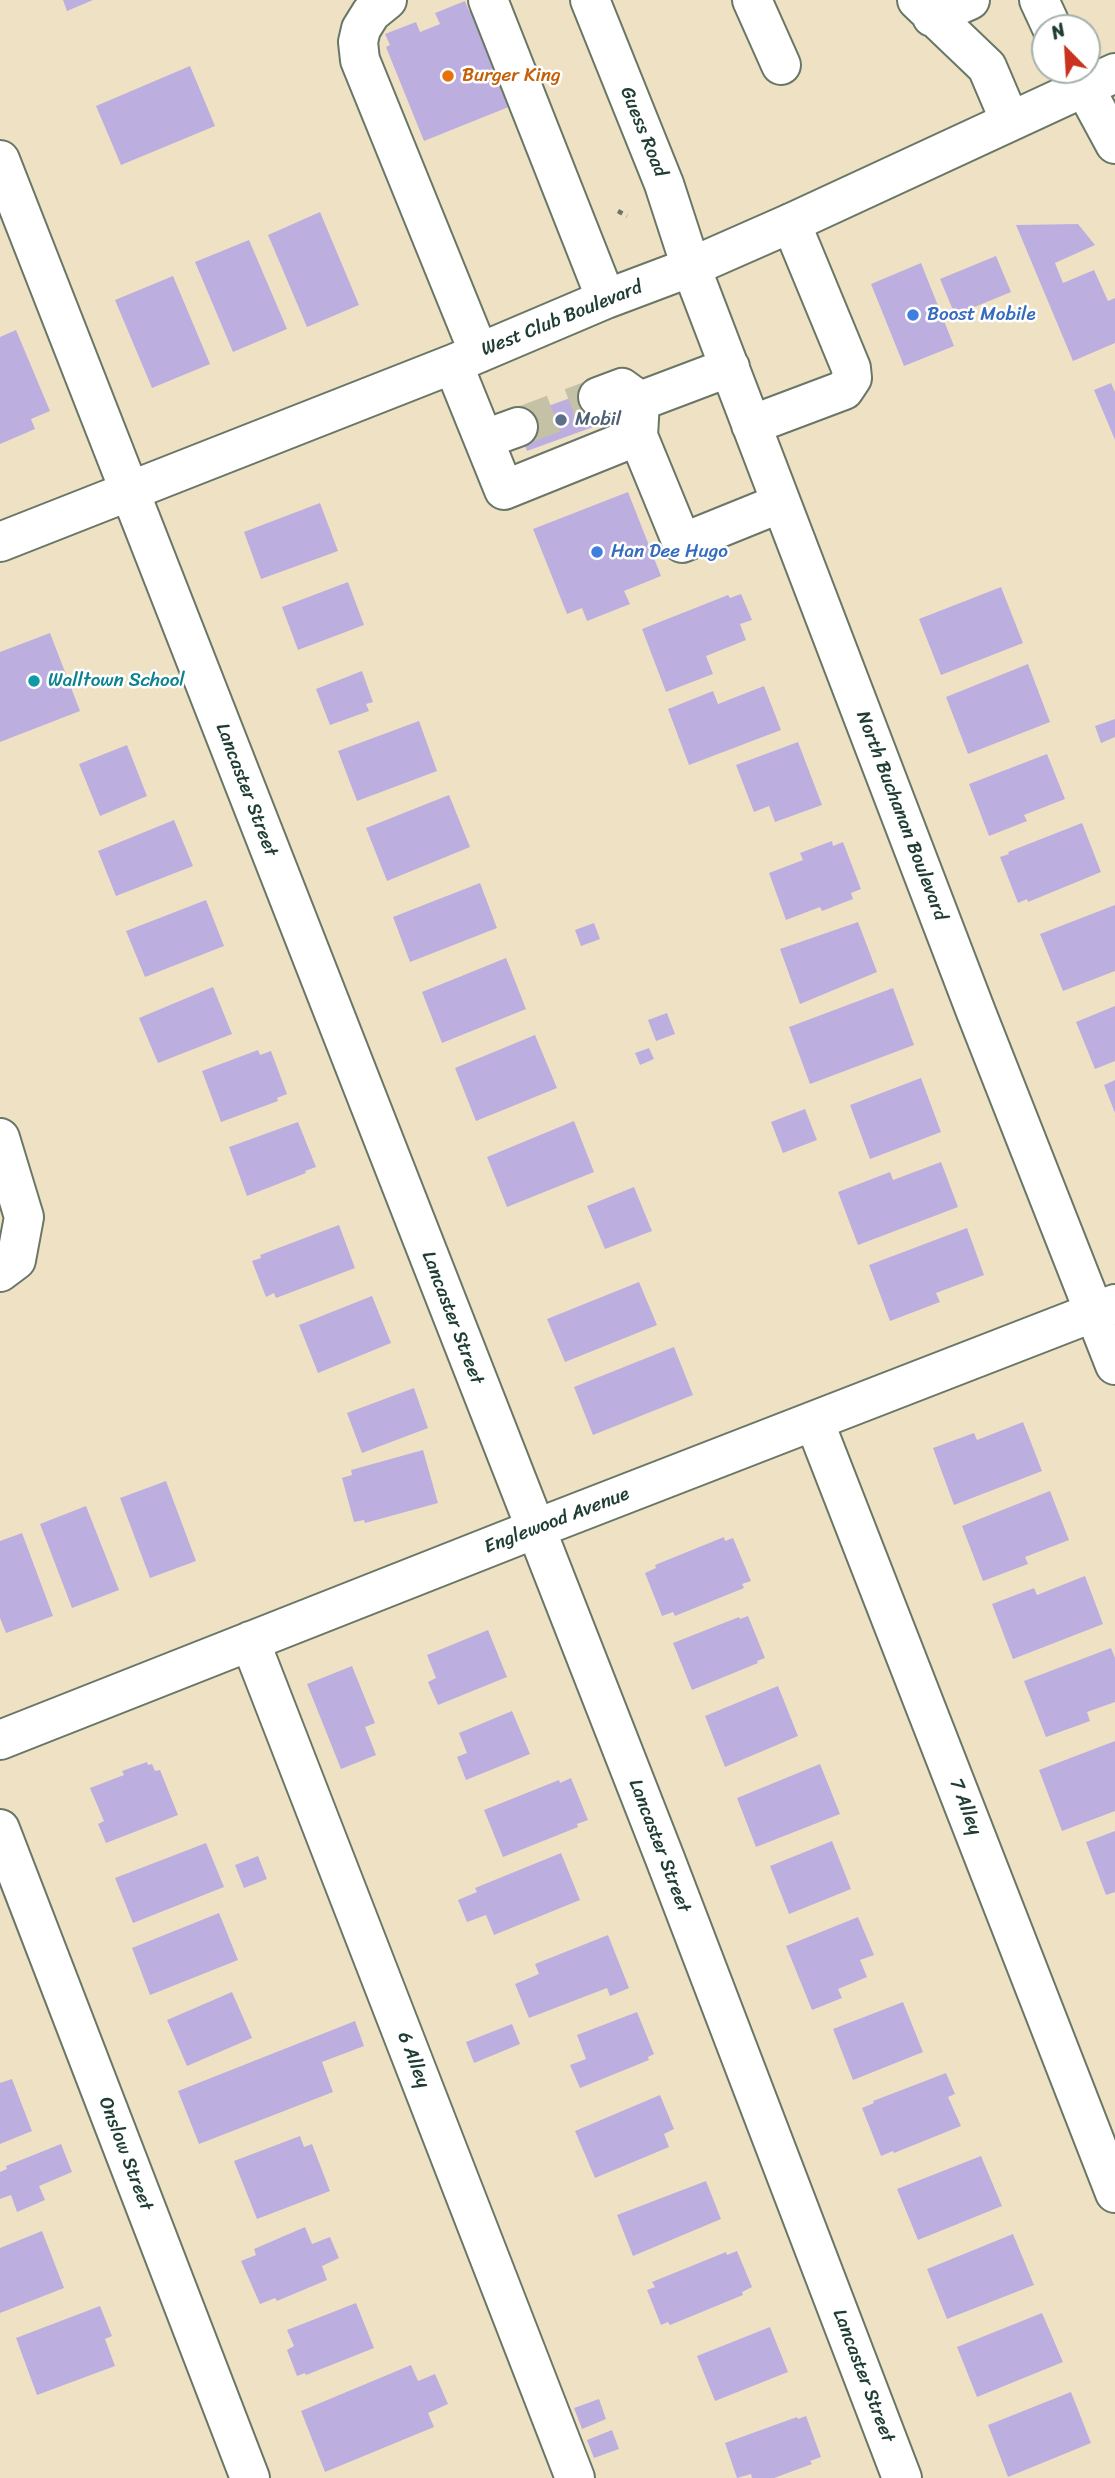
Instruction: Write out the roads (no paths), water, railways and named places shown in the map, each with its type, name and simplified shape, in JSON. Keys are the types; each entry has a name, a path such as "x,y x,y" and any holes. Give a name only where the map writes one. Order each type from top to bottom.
{"street":[{"path":"387,0 370,13 361,29 358,42 360,60 466,359 501,433 504,489 730,368"},
{"path":"488,0 606,299"},
{"name":"Guess Road","path":"590,0 664,184 691,267"},
{"path":"752,0 780,65"},
{"path":"924,8 970,0"},
{"path":"924,8 987,67 1010,121"},
{"name":"West Club Boulevard","path":"0,542 466,359 606,299 691,267 1010,121 1077,84"},
{"path":"1095,84 1115,144"},
{"name":"Lancaster Street","path":"0,160 664,1856 902,2478"},
{"path":"751,425 844,390 850,385 852,378 851,368 791,223"},
{"name":"North Buchanan Boulevard","path":"691,267 971,999 1105,1308 1115,1365"},
{"path":"598,397 622,388 639,418 682,543 781,503"},
{"path":"0,1138 24,1217 16,1260 0,1272"},
{"name":"Englewood Avenue","path":"0,1740 1105,1308"},
{"name":"7 Alley","path":"814,1421 1115,2193"},
{"name":"6 Alley","path":"250,1641 575,2478"},
{"name":"Onslow Street","path":"0,1829 250,2478"}],"tunnel":[{"path":"518,427 598,397"}],"place":[{"name":"Burger King","path":"448,76"},
{"name":"Boost Mobile","path":"913,315"},
{"name":"Mobil","path":"561,420"},
{"name":"Han Dee Hugo","path":"597,552"},
{"name":"Walltown School","path":"34,681"}]}
